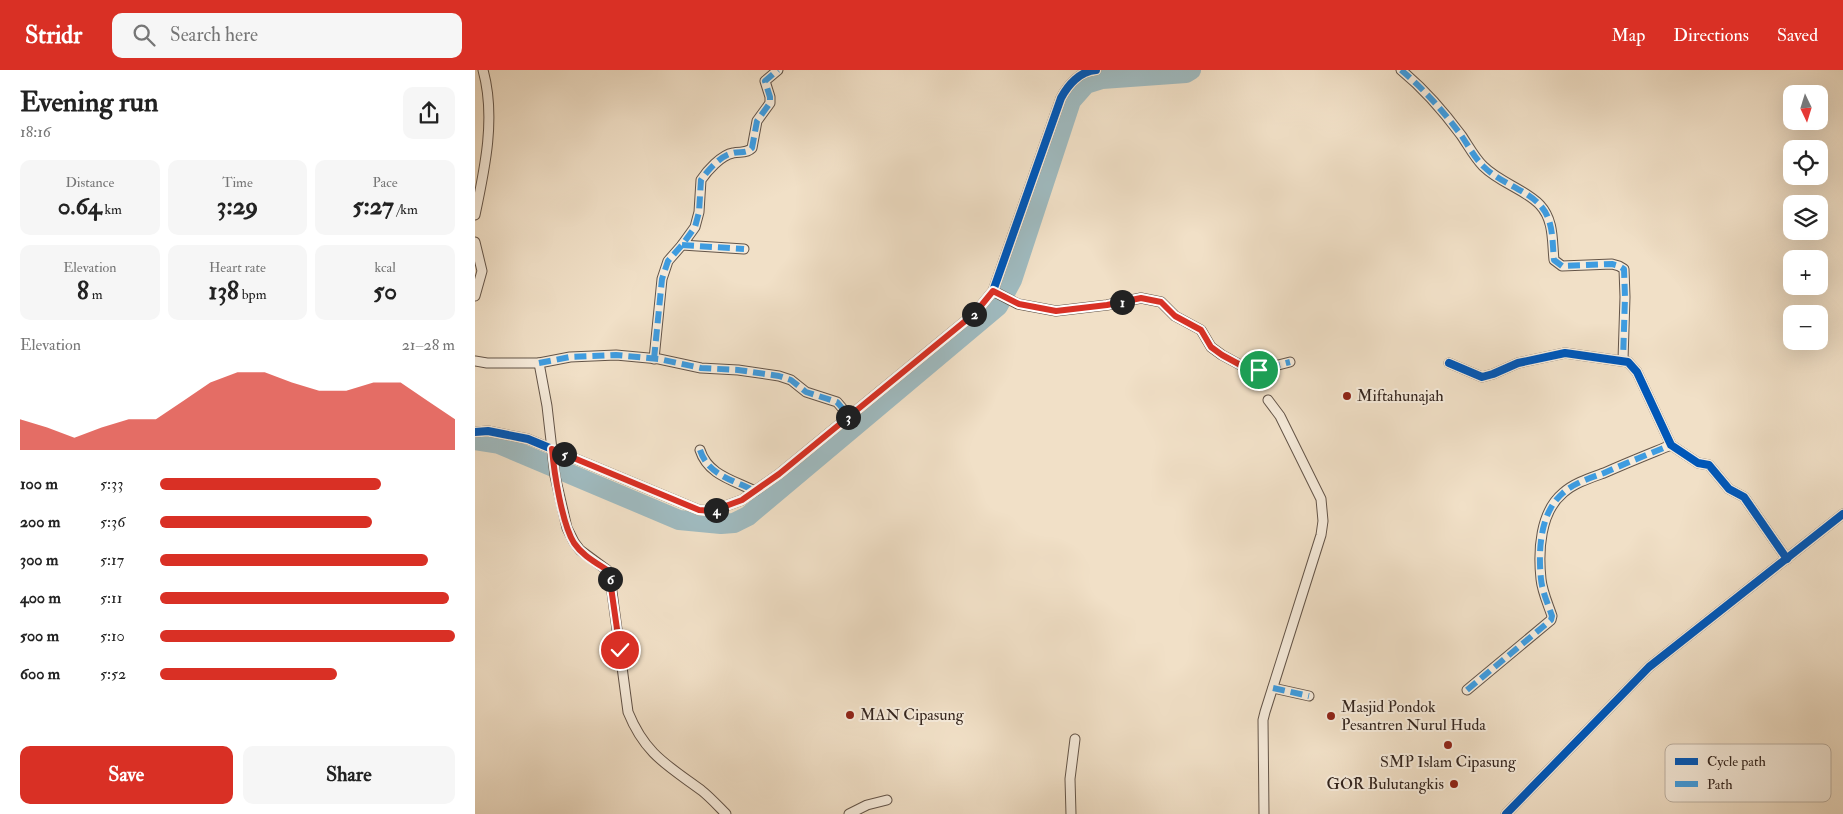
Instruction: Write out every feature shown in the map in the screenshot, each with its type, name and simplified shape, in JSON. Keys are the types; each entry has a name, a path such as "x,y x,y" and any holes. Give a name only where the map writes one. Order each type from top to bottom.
{"street":[{"path":"475,215 489,132 489,97 483,70"},
{"path":"655,359 663,275 668,260 692,231 697,219 700,202 700,184 703,176 729,154 749,151 753,148 757,121 769,103 770,97 765,81 778,70"},
{"path":"475,432 488,431 528,439 553,453 699,510 712,511 742,500 779,474 975,313 995,292 1061,98 1067,87 1075,79 1090,70 1096,70"},
{"path":"1401,70 1441,110 1482,165 1497,179 1540,205 1550,220 1554,260 1557,264 1562,266 1612,264 1624,269 1623,360"},
{"path":"475,242 482,271 475,296"},
{"path":"682,245 744,249"},
{"path":"995,292 1019,304 1056,311 1107,305 1141,298 1161,302 1175,316 1201,330 1211,347 1246,368 1259,370 1290,362"},
{"path":"1449,362 1482,377 1518,363 1565,354 1628,362 1637,372 1671,445 1698,463 1709,465 1729,489 1744,497 1787,559"},
{"path":"475,361 487,363 539,363 564,358 616,355 655,359 701,368 738,370 779,376 791,380 806,392 837,402 849,416"},
{"path":"539,363 547,406 555,476 567,528 573,542 585,555 607,570 628,712 633,725 659,759 703,791 726,814"},
{"path":"1264,814 1263,720 1321,534 1323,521 1321,499 1269,400"},
{"path":"1467,690 1551,620 1541,579 1541,544 1547,514 1557,498 1564,491 1584,481 1671,445"},
{"path":"700,450 708,467 755,491"},
{"path":"1506,814 1649,668 1843,514"},
{"path":"1273,688 1309,696"},
{"path":"1071,814 1070,779 1075,739"},
{"path":"849,814 867,805 887,800"}],"waterway":[{"path":"475,440 499,444 679,520 721,524 734,523 748,516 998,306 1012,280 1071,101 1086,84 1102,79 1186,73 1191,70"}],"marked path":[{"path":"654,359 662,279 668,261 695,227 699,212 701,180 719,160 728,154 747,151 752,148 757,121 770,103 765,81 778,70"},
{"path":"1401,70 1440,109 1483,166 1497,177 1534,199 1545,211 1550,224 1554,260 1562,266 1612,264 1624,269 1623,360"},
{"path":"682,245 744,249"},
{"path":"993,291 1018,304 1056,311 1107,305 1141,298 1161,302 1175,316 1201,330 1211,347 1246,368 1259,370 1290,362"},
{"path":"539,363 570,357 616,355 659,359 701,368 738,370 779,376 791,380 806,392 837,402 849,416"},
{"path":"1467,690 1551,620 1552,616 1542,584 1540,556 1545,521 1555,501 1567,489 1577,484 1671,445"},
{"path":"700,450 715,471 755,491"},
{"path":"1273,688 1309,696"}],"cycle path":[{"path":"475,432 488,431 528,439 699,510 712,511 742,500 779,474 975,313 993,291 1061,98 1075,80 1085,73 1096,70"},
{"path":"1449,363 1482,377 1518,363 1565,353 1628,362 1637,372 1671,445 1698,463 1709,465 1729,489 1744,497 1787,559"},
{"path":"1506,814 1649,667 1843,514"}],"place":[{"name":"Miftahunajah","path":"1347,396"},
{"name":"MAN Cipasung","path":"850,715"},
{"name":"Masjid Pondok Pesantren Nurul Huda","path":"1331,716"},
{"name":"SMP Islam Cipasung","path":"1448,745"},
{"name":"GOR Bulutangkis","path":"1454,784"}],"route":[{"path":"620,650 607,570 585,555 573,542 567,528 555,476 552,449 699,510 712,511 726,507 742,500 779,474 975,313 993,291 1019,304 1056,311 1107,305 1141,298 1161,302 1175,316 1201,330 1211,347 1222,355 1246,368 1259,370"}]}
